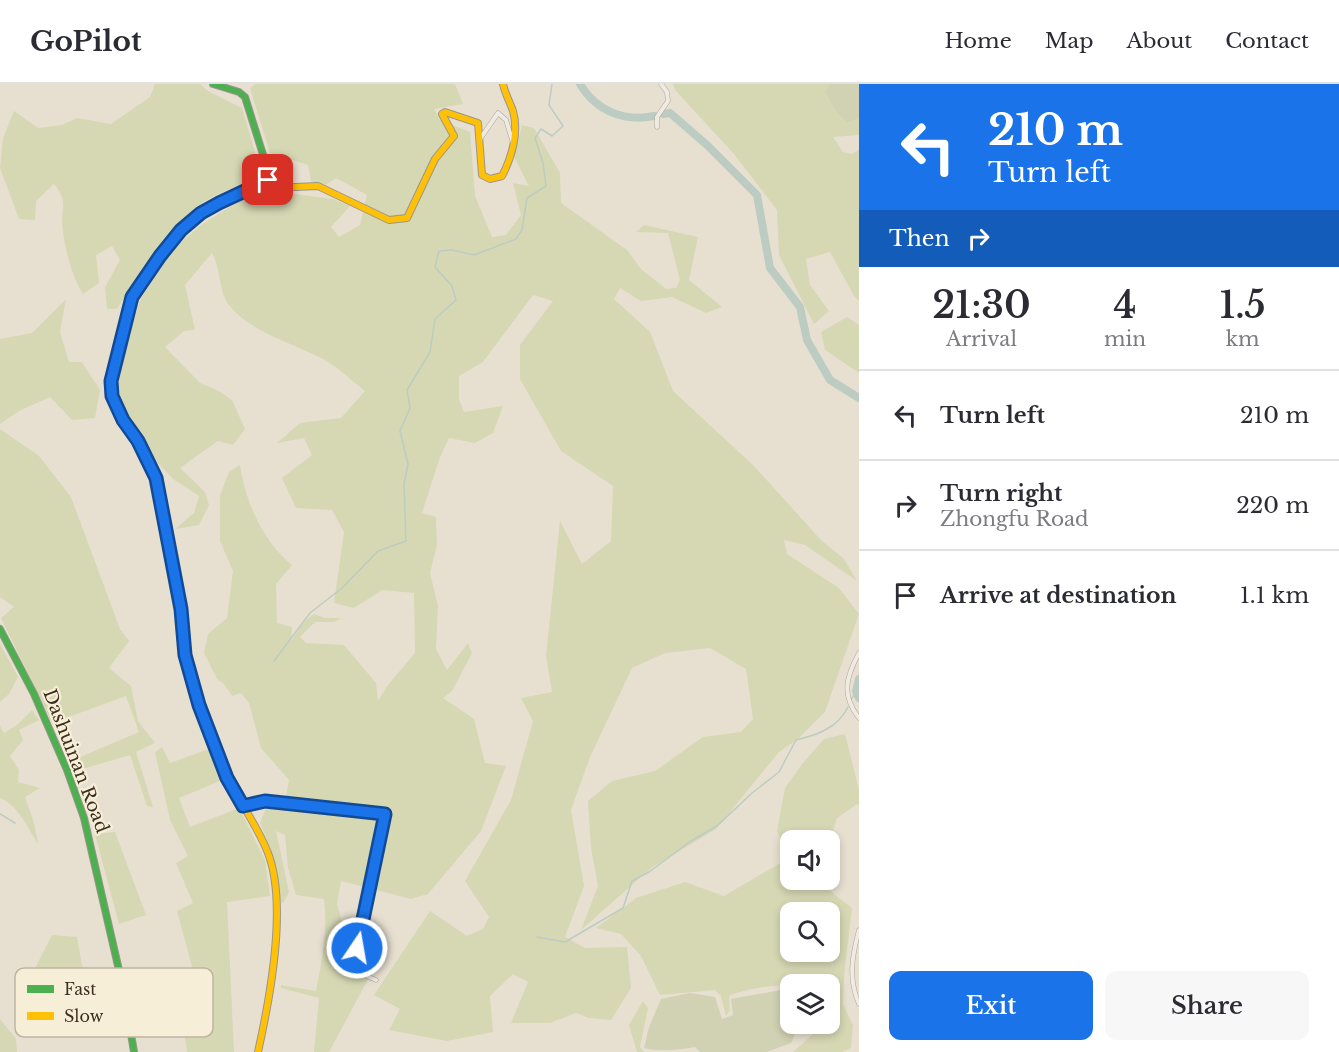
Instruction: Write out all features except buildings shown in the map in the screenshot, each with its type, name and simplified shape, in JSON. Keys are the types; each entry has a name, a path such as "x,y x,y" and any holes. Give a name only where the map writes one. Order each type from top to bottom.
{"street":[{"path":"213,84 239,92 245,97 269,171 268,180 201,213 181,230 160,256 132,297 111,381 112,396 123,420 138,441 156,478 181,609 185,655 199,705 227,778 268,852 274,875 276,915 273,966 258,1052"},
{"path":"264,183 273,188 318,186 389,220 407,218 435,159 454,136 442,114 445,112 478,123 482,175 490,179 502,176 506,170 513,144 514,114 503,84"},
{"path":"657,127 657,117 668,101 667,92 661,84"},
{"path":"480,140 498,113 506,120 513,144"},
{"name":"Dashuinan Road","path":"0,629 51,731 87,826 119,968"},
{"path":"859,652 847,691 848,700 859,718"},
{"path":"243,806 265,801 385,814 353,970 376,980"},
{"path":"859,930 851,972 859,1004"},
{"name":"Dashuinan Road","path":"132,1037 134,1052"}],"green space":[{"path":"155,84 200,84 208,91 242,108 262,176 220,193 187,215 144,268 117,309 107,309 105,287 120,260 112,246 96,255 99,283 83,294 66,248 62,225 63,202 59,191 54,184 36,201 35,220 19,219 0,168 3,138 14,111 38,128 62,125 77,118 111,124 150,97"},
{"path":"255,84 455,84 463,104 434,109 440,120 470,132 475,196 492,237 506,235 521,215 513,183 529,186 514,157 522,125 534,128 560,173 561,203 627,250 641,269 666,289 676,288 680,280 668,233 636,232 644,225 698,237 689,280 722,307 706,313 672,297 641,301 620,288 614,299 650,332 673,391 754,466 821,540 844,559 857,581 805,545 784,540 787,554 839,588 859,614 825,712 798,739 779,752 716,829 651,868 581,930 598,886 591,848 588,801 612,781 655,771 703,737 741,732 753,719 746,669 710,648 665,653 632,668 590,757 571,810 584,886 565,937 585,948 627,947 631,988 611,1020 589,1018 576,1013 550,1023 511,1023 528,982 513,974 490,996 493,1032 447,1041 389,1030 400,1009 374,995 430,911 467,936 483,929 489,917 465,881 511,800 533,721 521,698 552,692 546,656 560,521 582,564 611,541 613,486 561,451 520,379 520,345 553,301 533,295 483,362 459,376 459,399 464,412 503,406 493,433 475,443 449,438 440,457 422,513 436,517 437,545 430,573 438,606 436,649 447,670 468,643 472,653 452,691 443,698 474,719 485,763 506,766 481,831 428,894 411,899 341,881 337,904 347,939 381,955 329,1052 314,1052 319,998 281,988 281,985 316,991 325,933 324,899 296,895 288,868 285,835 276,831 289,892 284,902 281,903 270,847 260,823 266,808 285,801 289,780 261,748 249,703 241,693 232,696 224,684 217,679 204,653 208,634 227,618 233,571 220,541 220,495 229,472 240,465 246,493 257,520 272,545 292,565 276,584 277,623 292,627 291,641 305,621 314,614 325,618 342,618 334,622 315,622 300,637 306,643 344,645 376,683 378,701 387,686 415,653 414,593 382,590 354,608 334,603 344,532 332,510 296,508 282,478 312,455 304,438 277,443 300,423 341,418 365,391 325,360 274,337 238,314 225,299 212,253 185,285 195,330 184,331 165,347 200,383 219,391 232,400 245,429 233,445 218,441 180,468 205,492 209,505 199,525 175,529 194,513 199,496 173,479 156,461 141,439 118,395 121,359 141,298 175,247 201,225 247,196 279,192 333,199 350,206 331,227 339,237 360,225 367,195 336,178 321,188 312,186 308,165 270,153 250,88"},
{"path":"673,84 830,84 825,91 834,109 846,122 859,117 859,135 833,137 843,152 852,154 859,150 859,301 830,252 806,259 810,285 829,311 814,324 779,255 777,210 734,154 675,90"},
{"path":"830,84 859,84 859,117 856,120 846,122 834,109 825,91"},
{"path":"66,299 60,332 69,362 82,362 100,390 95,418 72,420 50,397 19,411 0,424 0,339 32,333"},
{"path":"847,317 859,325 859,373 825,350 821,332"},
{"path":"0,429 39,456 71,497 120,629 129,641 109,668 131,686 138,721 155,743 136,752 153,807 147,806 130,755 72,772 71,761 139,732 126,696 52,723 1,618 14,607 0,597"},
{"path":"0,644 18,677 9,694 0,702"},
{"path":"32,710 39,720 19,730 23,740 10,756 19,770 18,782 40,788 25,797 38,844 17,811 0,798 0,726 4,733 17,725"},
{"path":"845,734 859,790 859,806 857,804 837,818 833,830 780,830 780,838 777,831 785,788 824,739"},
{"path":"162,747 170,763 214,747 225,779 179,798 190,827 239,808 265,860 270,896 227,902 234,1052 187,1052 185,1037 213,1037 213,968 192,968 177,911 193,903 176,863 188,856 170,820 155,752"},
{"path":"115,832 146,915 119,924 95,834"},
{"path":"780,863 780,890 830,890 852,908 843,1004 853,1025 851,1048 842,1052 793,1052 813,1034 840,1034 840,974 780,974 780,986 752,989 729,996 730,1010 726,1016 721,996 715,990 660,995 641,956 621,934 596,928 636,898 685,882 724,896"},
{"path":"52,935 77,937 82,968 35,968"},
{"path":"780,990 780,1034 795,1034 791,1043 767,1052 700,1052 695,1047 669,1050 644,1048 649,1027 661,999 690,993 715,997 722,1019 733,1015 731,999"},
{"path":"643,1001 648,1008 640,1047 644,1052 637,1052 629,1025"},
{"path":"0,1019 16,1039 17,1052 0,1052"}],"waterway":[{"path":"274,661 310,613 342,588 378,551 406,541 404,484 408,464 400,431 410,408 407,390 430,352 435,319 456,300 452,286 435,267 439,251 452,250 474,255 516,239 522,230 527,198 546,186 543,163 535,138 541,129 552,136 563,126 549,105 552,84"},
{"path":"580,84 594,101 612,112 632,117 654,116"},
{"path":"663,114 670,113 707,145 757,195 770,268 800,307 807,340 830,380 859,398"},
{"path":"859,679 856,691 859,698"},
{"path":"851,700 856,691"},
{"path":"537,937 565,942 623,908 632,881 717,826 752,793 779,772 796,740 826,730 839,720 848,707"},
{"path":"0,814 15,823"}],"traffic: fast":[{"path":"191,677 185,655 181,609 156,478 138,441 123,420 113,396 111,381 132,297 160,256 181,230 201,214 219,203 264,183 270,177 245,97 239,92 213,84"},
{"path":"0,629 34,694 67,770 84,818 118,968"},
{"path":"132,1037 134,1052"}],"traffic: slow":[{"path":"264,183 273,188 318,186 389,220 407,218 435,159 454,136 442,114 445,112 478,123 482,175 490,179 502,176 509,161 515,136 515,119 503,84"},
{"path":"191,677 217,756 264,843 274,874 277,898 275,952 258,1052"}],"route":[{"path":"268,180 201,213 181,230 152,266 132,297 111,381 112,396 156,478 181,609 185,655 199,705 227,778 243,806 265,801 385,814 357,948"}]}
